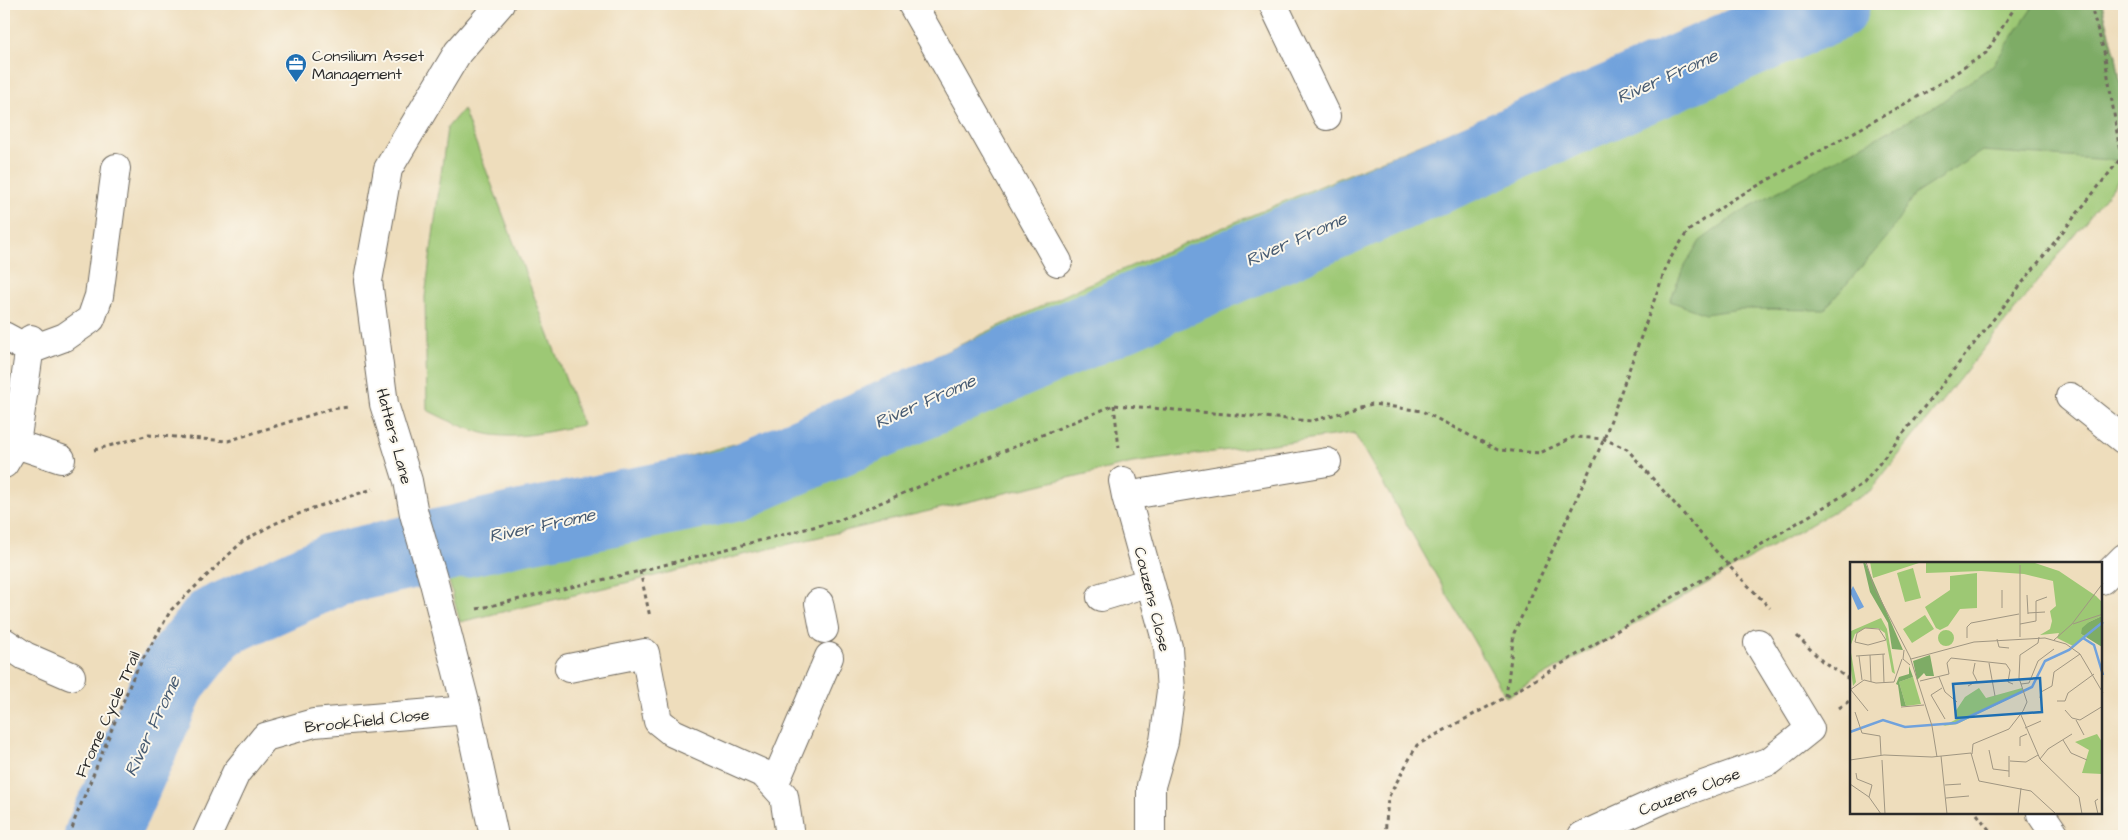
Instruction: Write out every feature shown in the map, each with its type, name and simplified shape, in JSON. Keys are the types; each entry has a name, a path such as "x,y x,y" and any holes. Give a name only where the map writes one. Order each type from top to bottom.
{"street":[{"name":"Hatters Lane","path":"494,836 443,617 414,514 408,482 384,404 368,281 388,169 458,52 500,4"},
{"path":"912,4 1058,262"},
{"path":"1274,4 1327,116"},
{"path":"4,336 30,345 65,337 90,320 99,296 116,168"},
{"path":"30,345 10,454 62,459"},
{"path":"2070,397 2122,432"},
{"path":"1125,488 1328,462"},
{"name":"Couzens Close","path":"1125,488 1168,647 1171,691 1164,741 1151,786 1151,836"},
{"path":"2103,579 2124,558"},
{"path":"1101,597 1150,582"},
{"path":"818,602 824,629"},
{"path":"4,642 25,656 71,676"},
{"name":"Couzens Close","path":"1582,836 1664,799 1770,761 1810,729 1758,643"},
{"path":"569,668 645,653 658,721 673,733 764,774 784,796 790,836"},
{"path":"774,785 829,657"},
{"name":"Brookfield Close","path":"207,836 236,772 265,737 314,723 466,710"},
{"path":"2042,815 2056,836"}],"path":[{"path":"1506,697 1514,633 1604,439 1668,262 1688,232 1732,200 1928,91 1986,52 2017,4"},
{"path":"1385,836 1388,798 1417,745 1506,697 1864,483 2120,158 2104,51 2090,4"},
{"path":"62,459 149,435 228,441 330,409 384,404"},
{"path":"443,617 640,571 837,521 1114,406 1312,421 1372,404 1422,411 1498,450 1540,453 1574,437 1604,439 1627,449 1728,565 1775,613"},
{"path":"1114,406 1125,488"},
{"name":"Frome Cycle Trail","path":"70,836 75,819 134,674 171,610 243,541 266,528 313,508 360,492 408,482"},
{"path":"1795,634 1822,661 1850,680"},
{"path":"1978,815 1994,836"}],"green space":[{"path":"1753,4 2102,4 2116,57 2124,104 2124,173 1870,491 1506,697 1354,433 1132,463 460,622 434,525 775,433 1086,285"},
{"path":"2035,4 2101,4 2116,57 2124,104 2124,161 1982,151 1915,194 1888,236 1824,310 1740,309 1705,314 1670,301 1684,266 1700,241 1740,212 1937,105 1993,65"},
{"path":"463,109 583,425 530,435 502,436 470,429 427,410 425,297 447,128"}],"waterway":[{"name":"River Frome","path":"101,836 171,678 215,623 335,569 522,527 733,485 1833,4"}],"place":[{"name":"Consilium Asset Management","path":"296,83"}]}
